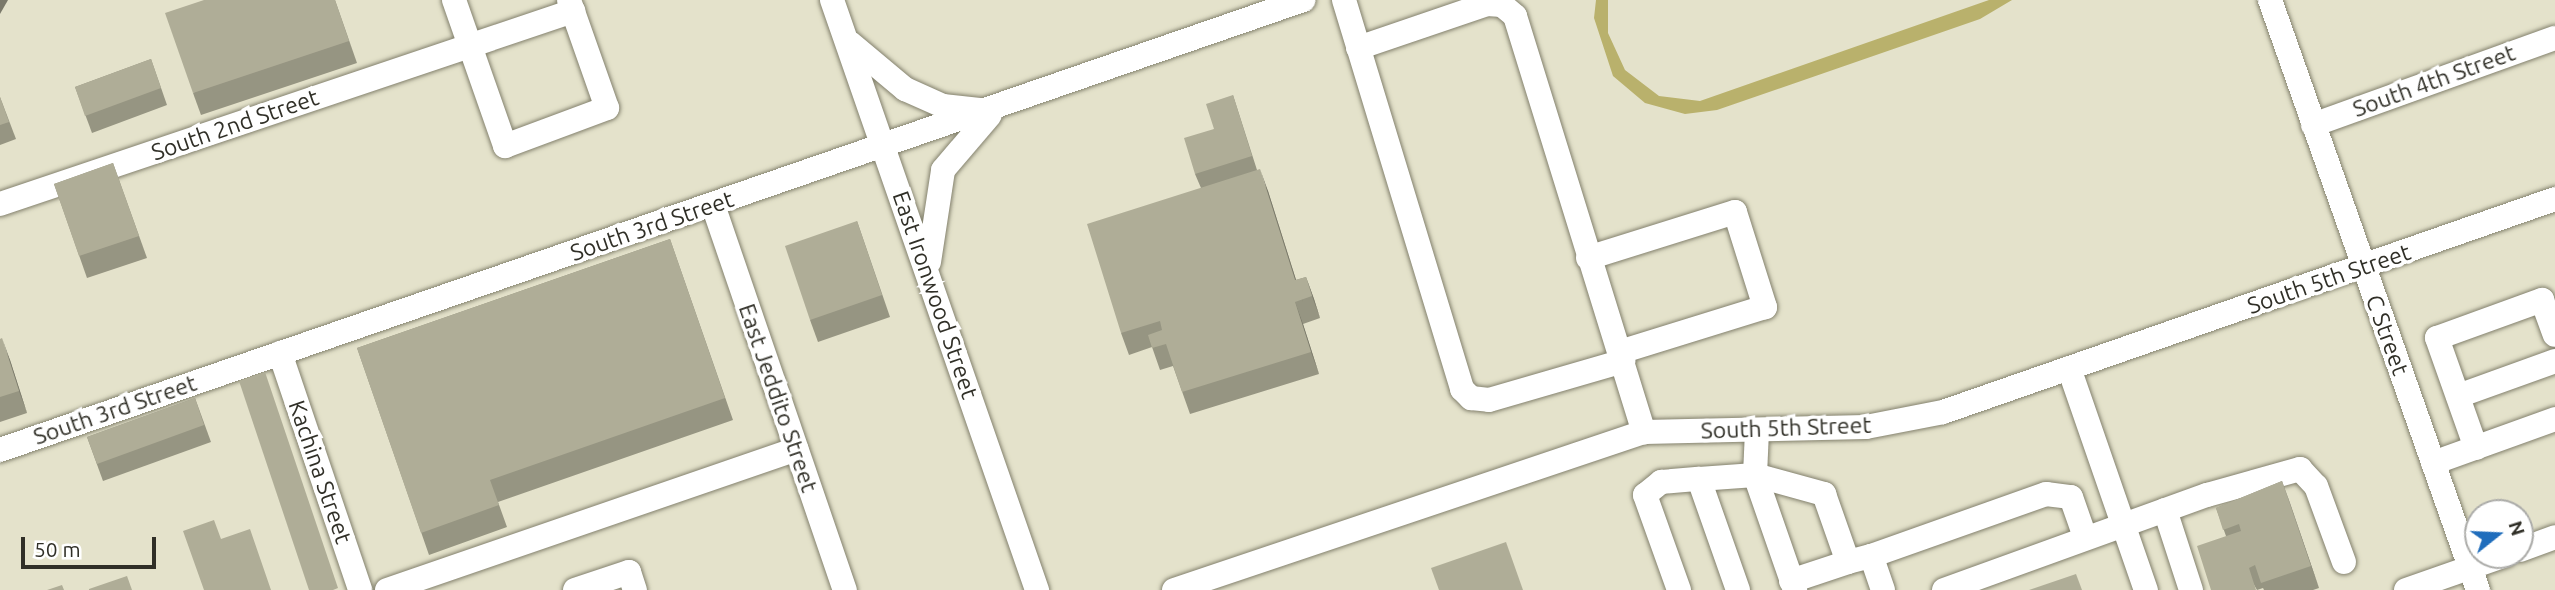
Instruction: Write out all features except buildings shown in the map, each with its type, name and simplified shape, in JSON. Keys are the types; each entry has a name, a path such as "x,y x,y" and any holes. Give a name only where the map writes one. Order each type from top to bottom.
{"street":[{"path":"454,0 505,146 607,108 571,5"},
{"name":"East Ironwood Street","path":"832,0 1037,590"},
{"name":"South 3rd Street","path":"0,450 996,110 1303,0"},
{"path":"1344,0 1462,389 1471,398 1489,400 1765,307 1735,212 1588,258"},
{"name":"C Street","path":"2270,0 2474,579"},
{"path":"1358,48 1487,4 1509,10 1644,432"},
{"name":"South 2nd Street","path":"0,204 470,46 571,5"},
{"path":"846,38 886,77 924,98 963,110 996,110"},
{"name":"South 4th Street","path":"2313,125 2555,38"},
{"path":"929,278 932,210 943,170 996,110"},
{"name":"South 5th Street","path":"1174,590 1644,432 1866,428 1943,412 2555,199"},
{"name":"East Jeddito Street","path":"713,205 845,590"},
{"path":"2476,448 2437,338 2542,300 2555,335"},
{"name":"Kachina Street","path":"280,353 360,590"},
{"path":"2458,396 2555,361"},
{"path":"2069,368 2146,590"},
{"path":"2433,463 2555,419"},
{"path":"1757,431 1755,475 1793,585 1859,559 2046,494 2071,497 2085,537"},
{"path":"387,590 796,449"},
{"path":"1944,590 2085,537 2300,469 2316,486 2344,562"},
{"path":"1679,590 1645,495 1661,481 1755,475 1824,494 1859,559 1883,590"},
{"path":"1699,479 1730,588"},
{"path":"2165,510 2191,590"},
{"path":"2534,545 2555,537"},
{"path":"576,590 629,572 635,590"},
{"path":"2406,590 2474,579"}],"shaded area":[{"path":"1596,0 1608,0 1608,33 1625,70 1659,96 1700,101 1989,0 2012,0 1980,19 1717,110 1685,114 1645,103 1613,76 1594,18"}]}
